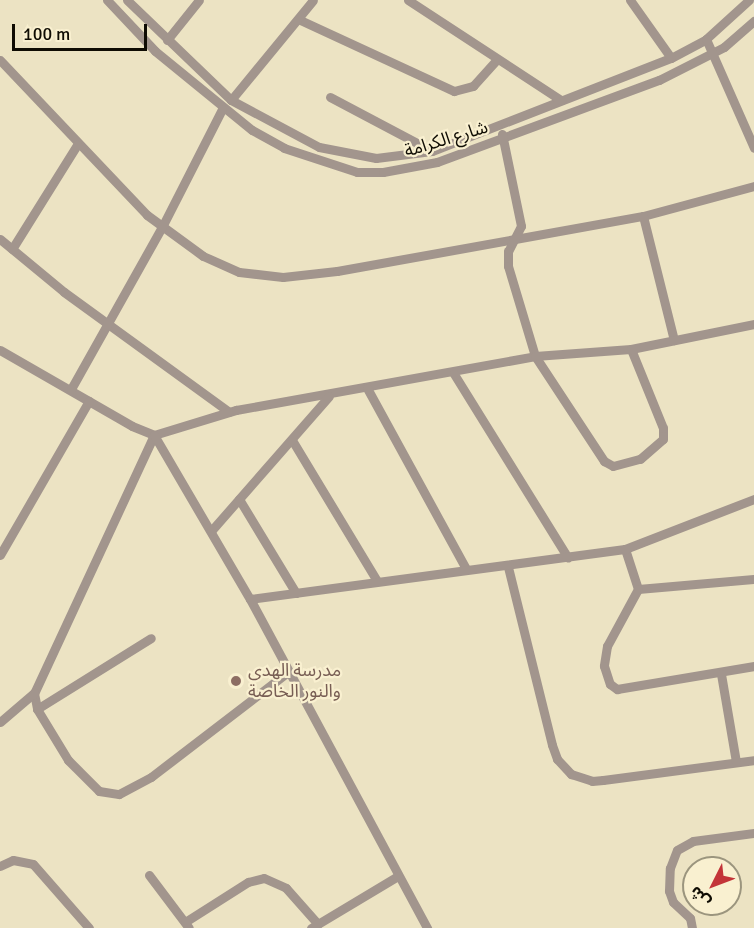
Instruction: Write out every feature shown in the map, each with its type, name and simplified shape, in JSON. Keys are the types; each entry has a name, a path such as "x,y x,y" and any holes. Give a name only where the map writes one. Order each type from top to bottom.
{"street":[{"name":"شارع الكرامة","path":"107,0 155,51 222,109 284,148 357,172 383,172 437,162 680,71 713,53 754,21"},
{"name":"شارع الكرامة","path":"128,0 166,40 231,100 319,147 345,155 376,158 432,150 670,58 706,39 749,0"},
{"path":"166,40 199,0"},
{"path":"231,100 313,0"},
{"path":"409,0 561,100"},
{"path":"630,0 670,58"},
{"path":"298,19 454,91 472,86 497,59"},
{"path":"706,39 751,132 754,148"},
{"path":"0,60 77,145 162,227 222,267 283,277 512,242 643,216 754,186"},
{"path":"330,97 432,150"},
{"path":"70,389 162,227 222,109"},
{"path":"499,126 521,220 512,242 508,266 534,356 604,461 613,466 640,459 663,439 663,428 632,349"},
{"path":"12,249 77,145"},
{"path":"643,216 674,340"},
{"path":"0,238 64,292 109,321 229,412"},
{"path":"0,722 34,693 154,435 229,412 454,374 534,356 632,349 754,324"},
{"path":"0,350 154,435 250,599 427,928"},
{"path":"454,374 568,558"},
{"path":"367,388 466,568"},
{"path":"211,531 329,396"},
{"path":"0,555 89,401"},
{"path":"292,440 377,581"},
{"path":"239,499 296,593"},
{"path":"250,599 466,568 508,567 625,549 754,500"},
{"path":"625,549 638,589 607,646 604,666 610,684 617,689 634,688 721,674 754,666"},
{"path":"508,567 552,746 564,768 592,781 754,760"},
{"path":"638,589 754,579"},
{"path":"37,708 151,638"},
{"path":"34,693 37,708 68,760 99,791 119,794 151,777 288,672"},
{"path":"721,674 736,762"},
{"path":"692,928 690,918 673,902 669,891 670,868 677,850 693,842 754,833"},
{"path":"0,866 13,860 33,864 89,928"},
{"path":"149,875 187,925 248,882 264,878 286,888 314,926 398,876"}],"place":[{"name":"مدرسة الهدى والنور الخاصة","path":"236,681"}]}
